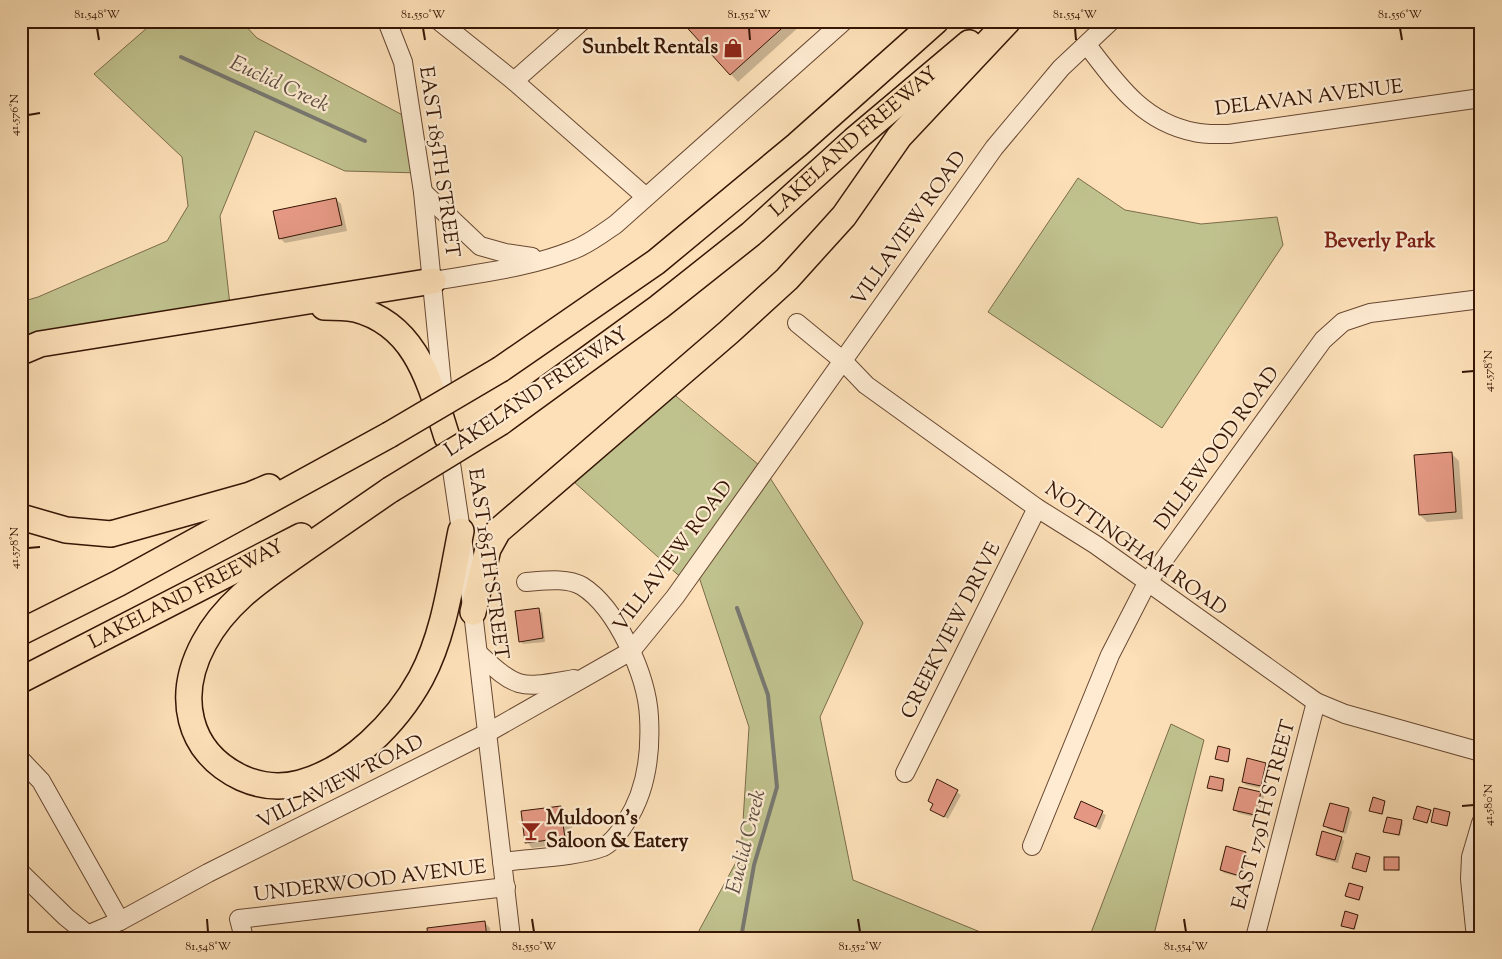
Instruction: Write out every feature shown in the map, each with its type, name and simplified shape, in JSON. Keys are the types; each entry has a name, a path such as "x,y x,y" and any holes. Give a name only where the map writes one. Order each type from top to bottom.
{"highway":[{"name":"LAKELAND FREEWAY","path":"21,632 120,583 389,436 501,368 656,262 797,145 936,21"},
{"name":"LAKELAND FREEWAY","path":"21,680 390,490 501,422 659,307 751,234 854,140 994,21"},
{"path":"473,612 488,550 498,531 730,332 787,279 844,216 898,137 1008,21"},
{"path":"21,352 50,342 433,281"},
{"path":"294,304 355,310 383,321 401,336 413,349 425,369 447,437"},
{"path":"21,517 66,530 111,534 250,495 389,436"},
{"path":"390,490 242,594 204,642 191,679 189,695 190,716 201,742 210,756 226,771 248,780 273,786 299,783 328,773 359,751 394,718 421,678 442,623 460,531"}],"street":[{"name":"EAST 185TH STREET","path":"387,21 403,62 423,192 447,437 473,612 511,938"},
{"path":"439,21 514,81 646,197"},
{"path":"514,81 582,21"},
{"path":"433,281 550,258 575,249 616,224 844,21"},
{"name":"VILLAVIEW ROAD","path":"87,937 208,873 487,733 630,651 676,597 842,360 994,148 1062,68 1111,21"},
{"name":"DELAVAN AVENUE","path":"1086,45 1128,97 1162,121 1195,132 1229,134 1481,98"},
{"path":"423,192 480,246 520,257 550,258"},
{"name":"DILLEWOOD ROAD","path":"1032,846 1110,655 1147,583 1323,340 1343,322 1370,313 1481,299"},
{"name":"NOTTINGHAM ROAD","path":"797,323 842,360 866,385 1037,508 1096,545 1316,702 1346,714 1481,752"},
{"name":"CREEKVIEW DRIVE","path":"905,772 1037,508"},
{"path":"502,862 580,852 605,846 621,829 636,807 645,781 649,716 630,651 615,619 603,603 580,585 556,580 526,582"},
{"path":"478,653 505,678 519,684 536,685 586,676"},
{"name":"EAST 179TH STREET","path":"1255,938 1316,702"},
{"path":"21,760 40,781 120,921"},
{"path":"1476,938 1470,879 1471,857 1481,823"},
{"path":"21,873 87,937"},
{"name":"UNDERWOOD AVENUE","path":"244,938 239,919 506,887"}],"green space":[{"path":"155,21 241,21 257,38 412,120 420,173 345,171 255,131 220,216 231,314 21,352 21,302 38,297 167,241 188,206 182,157 94,74"},
{"path":"1078,178 1125,210 1201,224 1277,217 1283,245 1162,428 988,312"},
{"path":"665,387 765,470 863,623 820,717 853,880 995,938 695,938 741,853 749,727 696,568 686,582 564,473"},
{"path":"1171,724 1204,740 1153,938 1089,938"}],"building":[{"name":"Sunbelt Rentals","path":"681,21 790,21 730,75"},
{"path":"336,198 342,225 279,239 273,211"},
{"path":"1452,452 1456,512 1419,515 1414,455"},
{"path":"539,608 543,638 519,642 515,611"},
{"path":"1218,746 1230,749 1228,762 1215,759"},
{"path":"1247,758 1266,763 1261,786 1242,782"},
{"path":"1210,776 1224,779 1222,791 1207,788"},
{"path":"937,779 958,790 944,817 930,810 933,804 928,801"},
{"path":"1239,787 1261,792 1255,815 1233,810"},
{"path":"1373,797 1385,801 1382,814 1369,811"},
{"path":"1081,801 1103,811 1096,827 1074,818"},
{"path":"1330,803 1349,808 1343,832 1323,826"},
{"path":"561,806 562,816 567,815 567,823 563,824 565,838 525,843 521,811"},
{"path":"1417,806 1431,810 1427,823 1413,819"},
{"path":"1434,808 1450,812 1447,826 1431,822"},
{"path":"1387,817 1402,820 1399,835 1383,832"},
{"path":"1322,831 1342,837 1335,860 1316,855"},
{"path":"1226,846 1246,852 1240,876 1220,870"},
{"path":"1356,853 1370,857 1366,872 1352,868"},
{"path":"1384,857 1399,857 1399,870 1384,870"},
{"path":"1349,883 1363,887 1359,900 1345,896"},
{"path":"1345,911 1358,915 1354,929 1341,926"},
{"path":"485,921 487,938 428,938 427,928"},
{"path":"1204,932 1223,938 1202,938"}],"waterway":[{"name":"Euclid Creek","path":"181,57 365,141"},
{"name":"Euclid Creek","path":"737,608 768,695 777,787 754,865 741,938"}],"place":[{"name":"Sunbelt Rentals","path":"733,48"},
{"name":"Muldoon's Saloon & Eatery","path":"531,831"}],"district":[{"name":"Beverly Park","path":"1380,242"}]}
